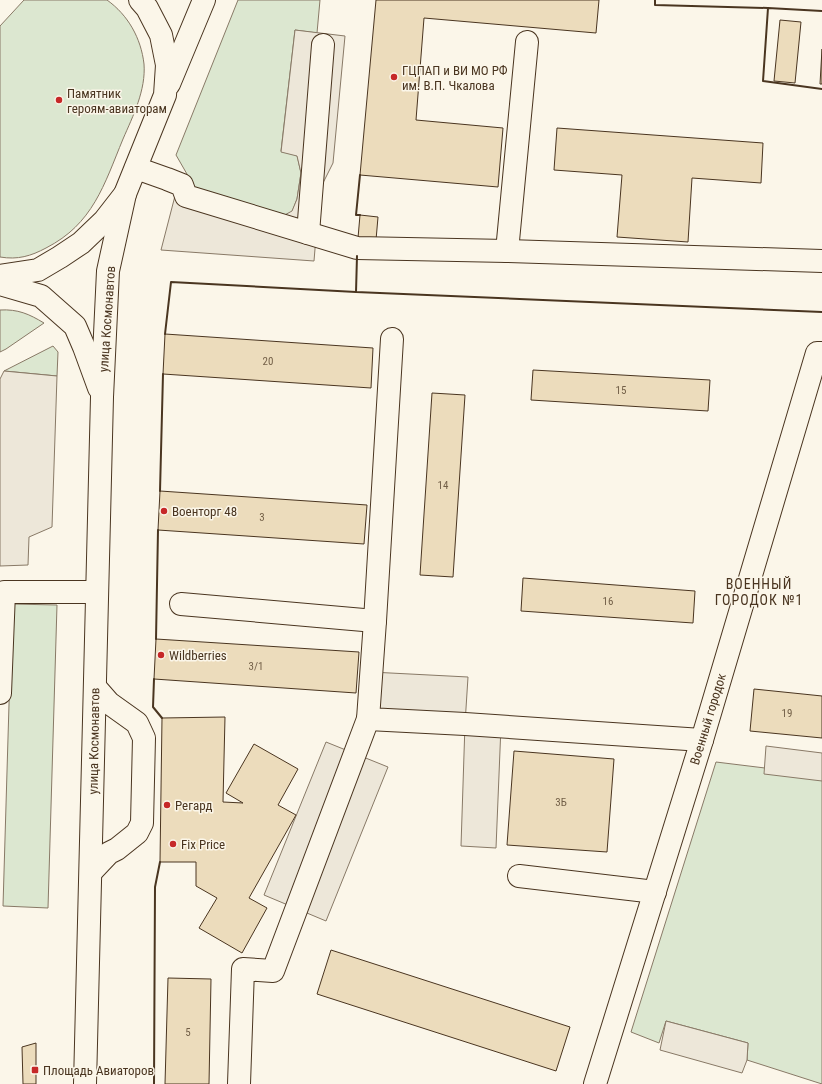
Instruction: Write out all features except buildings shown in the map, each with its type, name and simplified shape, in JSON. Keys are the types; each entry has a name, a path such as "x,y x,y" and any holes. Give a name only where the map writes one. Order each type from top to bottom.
{"main road":[{"path":"140,0 147,8 161,35 167,64 165,95"},
{"path":"0,276 38,270 81,244 104,221 125,194 204,0"},
{"path":"506,251 527,42"},
{"path":"308,233 323,45"},
{"path":"136,168 167,178 182,185 186,196 357,248 506,251 822,262"},
{"name":"улица Космонавтов","path":"85,1084 102,397 108,271 125,194"},
{"name":"улица Космонавтов","path":"0,284 41,296 75,326 102,397"},
{"path":"239,1084 243,969 273,971 368,719 392,339"},
{"name":"Военный городок","path":"595,1084 702,740 819,353"},
{"path":"0,693 4,592 97,592"},
{"path":"181,604 375,621"},
{"path":"91,872 109,853 117,849 137,833 142,823 144,738 137,723 109,703 95,687"},
{"path":"368,719 702,740"},
{"path":"519,876 655,892"}],"green space":[{"path":"24,0 107,0 127,20 137,36 144,64 144,74 141,93 131,121 103,187 86,215 62,238 46,248 24,257 7,258 0,257 0,26"},
{"path":"238,0 320,0 317,33 295,30 281,151 297,155 301,173 297,199 292,212 281,217 195,188 176,155"},
{"path":"0,310 12,310 23,313 44,323 0,352"},
{"path":"53,346 58,352 57,376 4,371"},
{"path":"12,604 57,605 48,908 3,906"},
{"path":"716,762 822,775 822,1084 747,1060 748,1043 666,1021 659,1043 631,1032"}],"shaded area":[{"path":"295,30 345,36 333,163 320,189 314,261 161,250 176,192 281,217 292,211 297,199 301,173 297,156 281,152"},
{"path":"4,371 57,376 52,527 29,537 28,565 0,566 0,379"},
{"path":"371,672 468,677 465,724 368,719"},
{"path":"465,724 501,726 496,848 461,846"},
{"path":"326,742 388,767 326,921 264,895"},
{"path":"766,746 822,753 822,781 764,774"},
{"path":"666,1021 748,1043 747,1060 742,1073 660,1050"}],"wall":[{"path":"655,0 655,5 768,8"},
{"path":"822,11 768,8 763,81 822,89"},
{"path":"360,175 356,215 360,215"},
{"path":"357,256 356,292 822,312"},
{"path":"165,334 171,282 356,292"},
{"path":"160,491 163,374"},
{"path":"156,639 158,530"},
{"path":"154,679 153,707 162,718"},
{"path":"154,1084 155,887 160,862"}],"place":[{"name":"ГЦПАП и ВИ МО РФ им. В.П. Чкалова","path":"394,77"},
{"name":"Памятник героям-авиаторам","path":"59,100"},
{"name":"Военторг 48","path":"164,511"},
{"name":"Wildberries","path":"161,655"},
{"name":"Регард","path":"167,805"},
{"name":"Fix Price","path":"173,844"},
{"name":"Площадь Авиаторов","path":"35,1070"}],"district":[{"name":"ВОЕННЫЙ ГОРОДОК №1","path":"759,592"}]}
